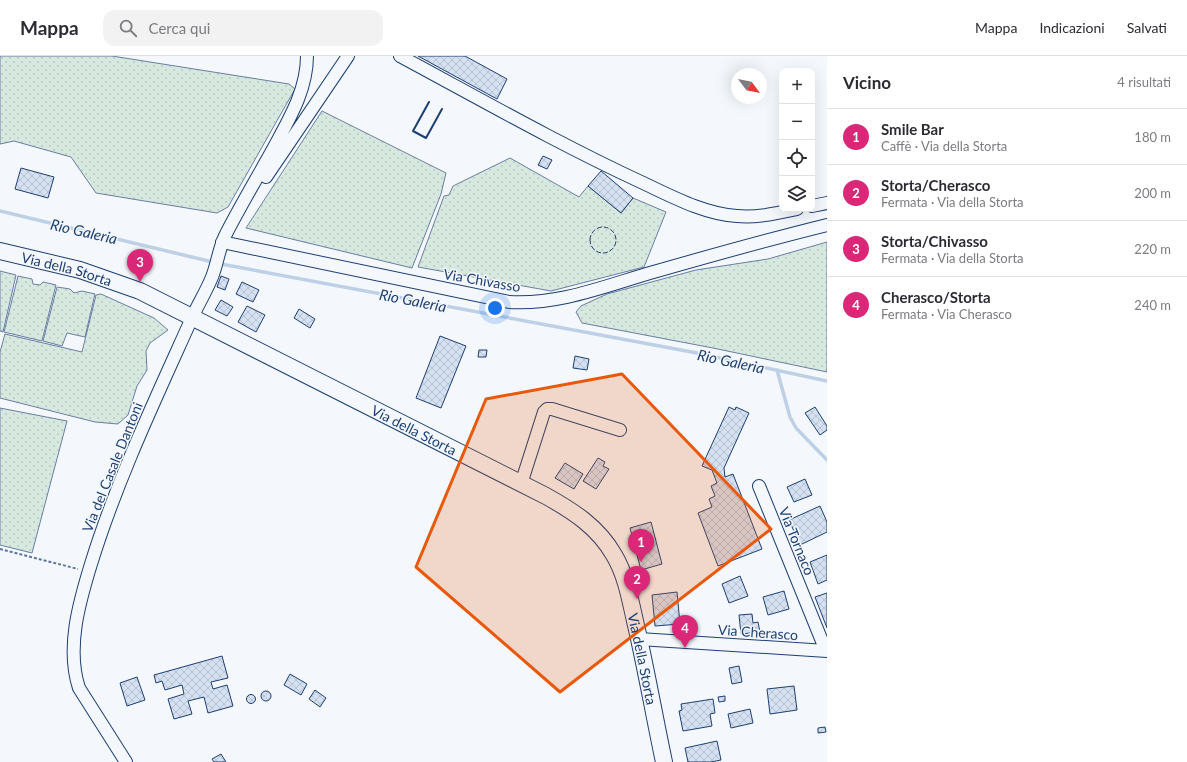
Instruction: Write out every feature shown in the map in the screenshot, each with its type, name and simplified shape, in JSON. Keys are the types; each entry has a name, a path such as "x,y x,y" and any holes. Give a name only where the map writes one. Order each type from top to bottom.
{"main road":[{"name":"Via della Storta","path":"0,251 80,270 140,291 573,511 588,523 603,539 622,570 639,639 664,762"}],"street":[{"path":"192,318 212,276 222,242 297,102 305,78 307,56"},
{"path":"222,242 232,236 272,167 344,64 348,56"},
{"path":"400,56 601,164 670,195 718,213 737,216 768,215 782,212"},
{"path":"815,205 827,203"},
{"name":"Via Chivasso","path":"222,242 509,302 537,303 571,297 656,271 827,224"},
{"name":"Via del Casale Dantoni","path":"126,762 79,688 73,662 76,629 89,572 119,482 192,318"},
{"path":"521,484 544,412 548,409 620,430"},
{"name":"Via Tornaco","path":"758,486 827,651"},
{"name":"Via Cherasco","path":"639,639 827,651"}],"path":[{"path":"0,549 89,572"}],"highlighted area":[{"path":"622,374 771,529 560,692 416,567 486,399"}],"shaded area":[{"path":"0,56 112,56 289,84 295,89 228,207 217,213 96,193 71,157 14,141 0,144"},
{"path":"322,111 446,173 441,194 412,268 246,228"},
{"path":"510,158 579,197 588,186 621,213 633,198 666,212 644,267 551,291 418,267 444,196 449,195 453,186"},
{"path":"827,242 827,372 582,323 576,312 581,306 607,294 696,270 768,259"},
{"path":"0,271 16,275 3,332 0,331"},
{"path":"18,276 32,279 33,284 40,285 43,282 56,285 42,341 4,332"},
{"path":"57,287 70,289 74,293 82,291 95,294 85,337 67,333 62,346 43,341"},
{"path":"101,294 154,318 168,330 150,343 146,351 147,370 137,386 128,415 118,424 95,422 0,398 0,352 5,334 82,352 96,295"},
{"path":"0,408 67,421 32,553 0,545"}],"building":[{"path":"418,56 465,56 507,79 497,99"},
{"path":"543,156 552,160 547,169 538,165"},
{"path":"21,168 54,177 48,198 15,189"},
{"path":"601,171 633,198 621,213 588,186"},
{"path":"221,276 229,279 225,290 217,287"},
{"path":"242,282 259,290 253,302 236,294"},
{"path":"221,300 233,307 227,316 215,310"},
{"path":"247,306 265,315 256,332 238,322"},
{"path":"299,309 315,319 310,328 294,318"},
{"path":"440,336 466,346 441,408 416,398"},
{"path":"479,350 487,350 486,357 478,357"},
{"path":"575,356 589,359 587,370 573,368"},
{"path":"729,407 735,410 736,407 749,413 724,468 725,477 733,474 762,549 718,566 698,513 712,507 709,499 715,496 711,486 717,483 712,470 702,466"},
{"path":"815,407 827,426 827,430 820,435 805,413"},
{"path":"598,458 605,462 603,466 609,469 596,489 583,481"},
{"path":"565,463 583,474 574,489 555,478"},
{"path":"805,479 812,495 794,502 787,487"},
{"path":"820,506 827,522 827,532 800,545 789,520"},
{"path":"651,522 662,564 641,570 630,528"},
{"path":"827,555 827,580 818,584 810,562"},
{"path":"740,576 748,596 729,603 722,584"},
{"path":"784,591 789,609 768,615 763,597"},
{"path":"677,592 680,624 655,626 652,595"},
{"path":"827,593 827,628 815,597"},
{"path":"752,614 753,623 758,622 760,632 741,634 739,615"},
{"path":"222,656 228,678 211,682 213,689 227,685 233,706 208,713 204,697 188,701 192,714 174,719 168,699 184,694 182,685 165,690 162,681 156,683 154,675"},
{"path":"739,666 742,682 732,684 729,668"},
{"path":"290,674 307,684 301,695 284,685"},
{"path":"137,677 145,700 127,706 120,683"},
{"path":"794,686 797,710 770,714 767,689"},
{"path":"315,690 326,698 320,707 309,699"},
{"path":"264,691 268,691 271,696 268,701 264,701 261,698 261,694"},
{"path":"251,694 256,699 251,704 246,699"},
{"path":"725,696 725,701 719,702 718,697"},
{"path":"713,699 715,713 710,714 712,726 683,731 679,711 682,710 681,704"},
{"path":"750,709 753,723 731,728 728,714"},
{"path":"825,727 826,732 818,733 818,728"},
{"path":"717,741 721,760 711,762 688,762 685,748"},
{"path":"221,754 226,762 214,762 212,759"}],"waterway":[{"name":"Rio Galeria","path":"0,211 221,264 697,353 827,381"},
{"path":"777,370 790,417 796,428 827,460"}],"fence":[{"path":"603,227 612,231 616,240 612,249 603,253 594,249 590,240 594,231 603,227"}],"wall":[{"path":"429,102 413,131 426,138 442,109"}],"place":[{"name":"Storta/Chivasso","path":"140,282"},
{"name":"Smile Bar","path":"641,562"},
{"name":"Storta/Cherasco","path":"637,599"},
{"name":"Cherasco/Storta","path":"685,648"}]}
